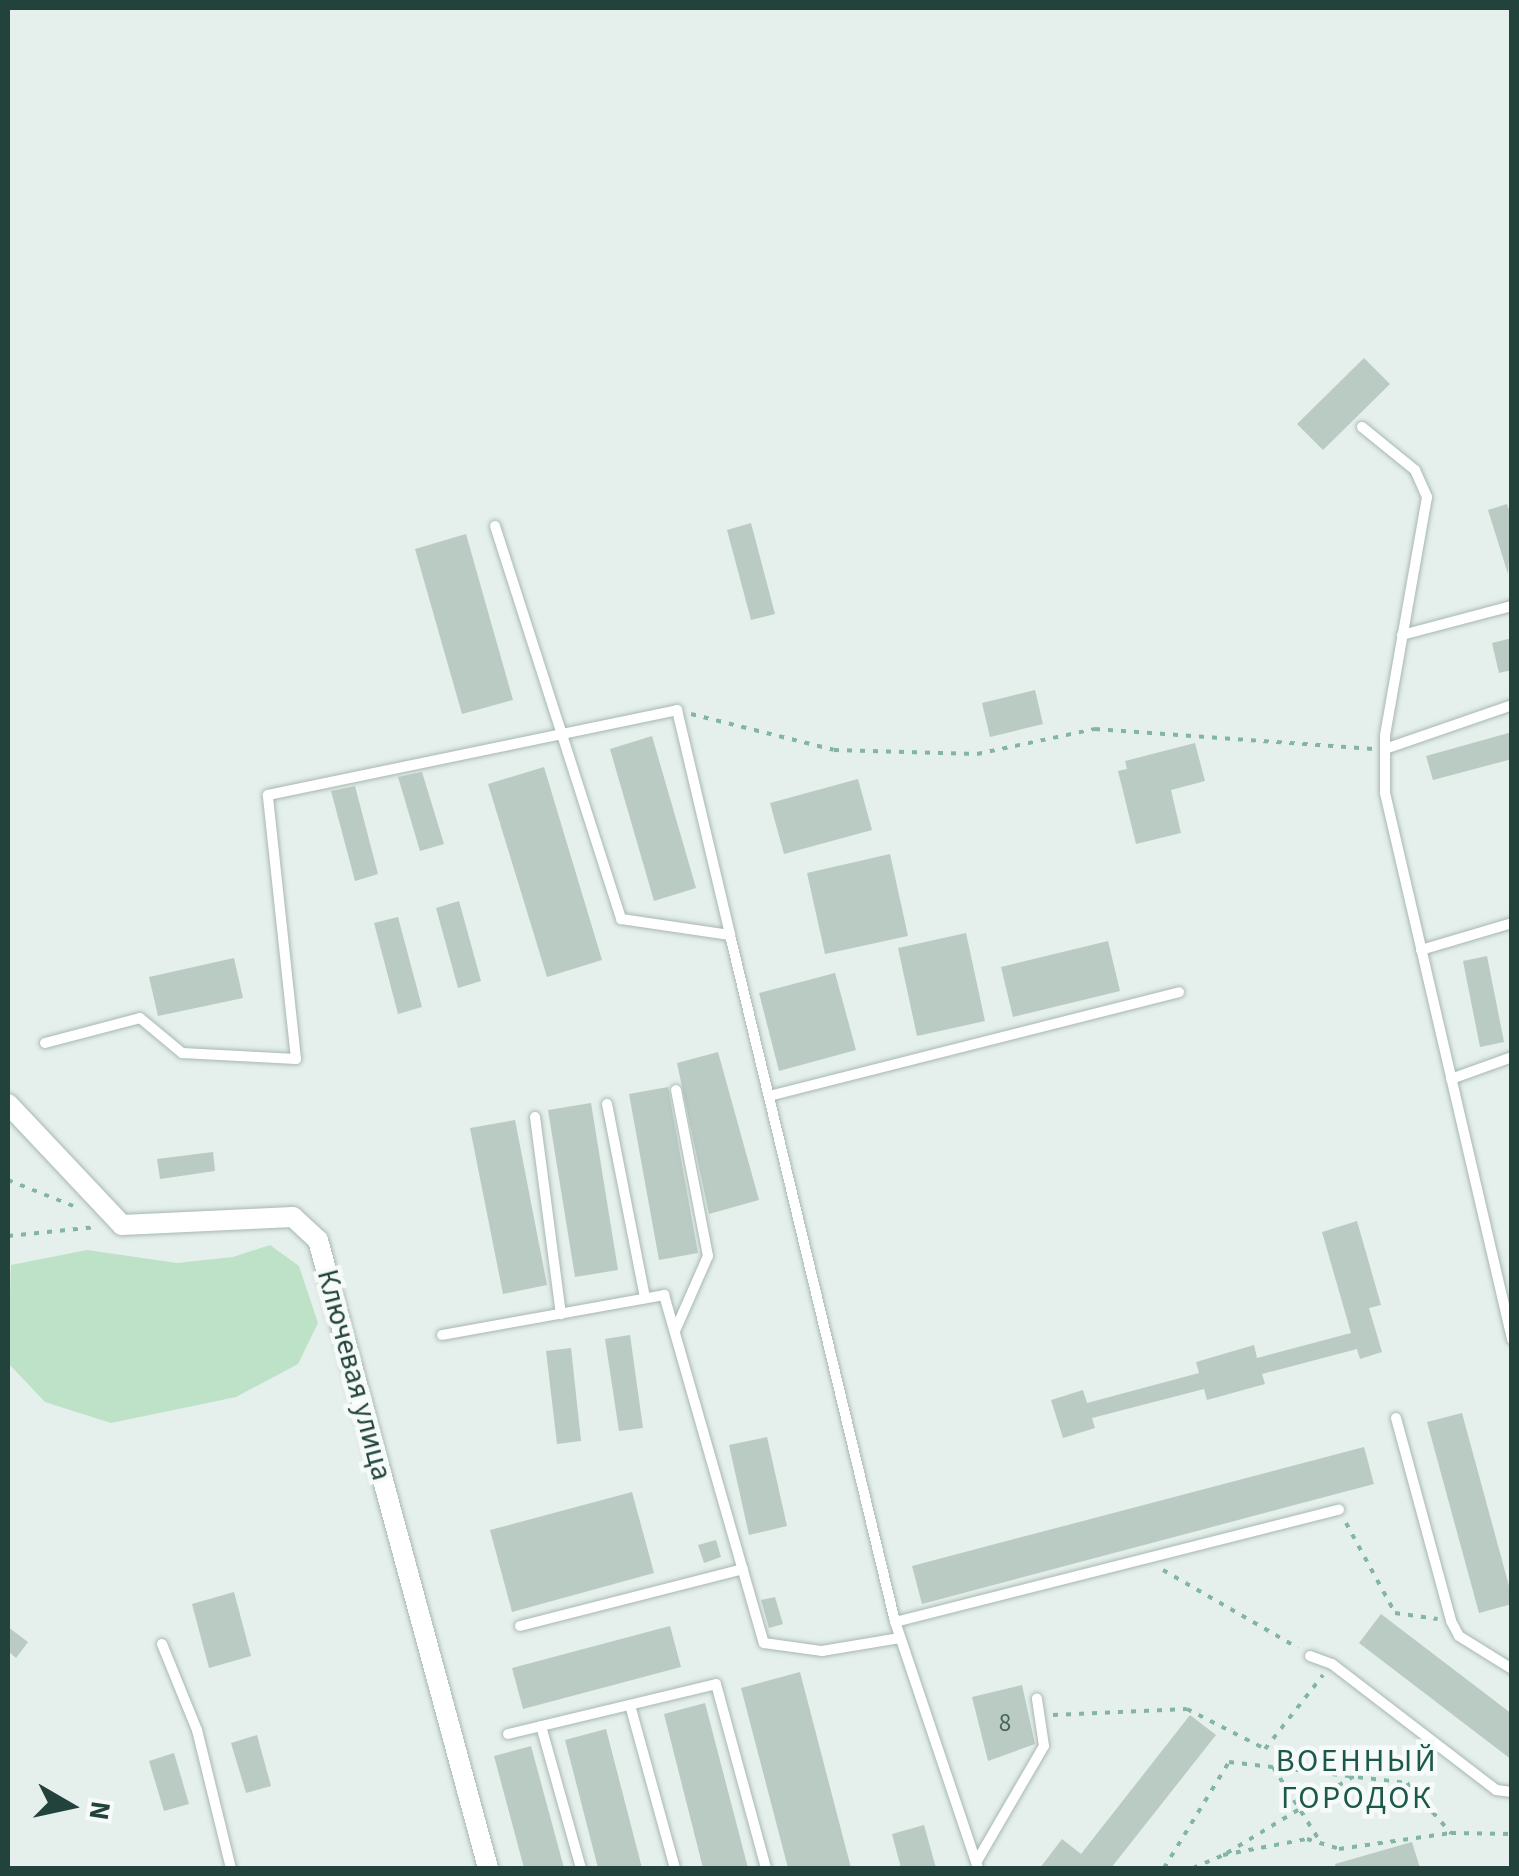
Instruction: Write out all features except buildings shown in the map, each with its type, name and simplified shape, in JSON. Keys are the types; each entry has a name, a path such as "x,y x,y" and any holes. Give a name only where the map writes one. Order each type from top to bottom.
{"street":[{"path":"8,1104 122,1225"},
{"name":"Ключевая улица","path":"122,1225 293,1217 318,1240 488,1868"}],"lane":[{"path":"1362,427 1415,470 1426,497 1385,748 1385,793 1512,1339"},
{"path":"495,526 621,919 730,935"},
{"path":"1402,636 1512,606"},
{"path":"1385,748 1512,705"},
{"path":"45,1043 140,1018 182,1053 296,1059 268,795 560,729 677,710 895,1622 977,1865"},
{"path":"1421,950 1512,923"},
{"path":"769,1096 1178,992"},
{"path":"1452,1080 1512,1058"},
{"path":"674,1332 708,1256 676,1090"},
{"path":"607,1104 645,1298"},
{"path":"536,1118 561,1314"},
{"path":"442,1335 664,1295 764,1643 822,1651 900,1638"},
{"path":"1396,1418 1450,1621 1459,1636 1512,1669"},
{"path":"895,1622 1339,1510"},
{"path":"520,1626 743,1568"},
{"path":"162,1644 202,1747 231,1868"},
{"path":"1310,1656 1332,1664 1496,1790 1512,1792"},
{"path":"508,1734 716,1684 766,1868"},
{"path":"977,1865 1044,1746 1037,1698"},
{"path":"630,1705 675,1868"},
{"path":"541,1726 581,1868"}],"path":[{"path":"677,710 834,750 977,754 1095,729 1385,748"},
{"path":"8,1180 89,1212"},
{"path":"8,1236 122,1225"},
{"path":"1339,1510 1395,1613 1450,1621"},
{"path":"1148,1561 1310,1656"},
{"path":"1042,1717 1188,1709 1265,1749 1332,1664"},
{"path":"1164,1868 1229,1762 1360,1773 1407,1783 1452,1833"},
{"path":"1273,1766 1322,1843"},
{"path":"1193,1868 1223,1856 1360,1773"},
{"path":"1223,1856 1307,1838 1339,1848 1452,1833 1512,1834"}],"green space":[{"path":"270,1245 299,1266 318,1323 298,1364 236,1397 111,1423 45,1402 8,1363 11,1265 87,1250 177,1263 233,1257"}],"district":[{"name":"ВОЕННЫЙ ГОРОДОК","path":"1357,1780"}]}
